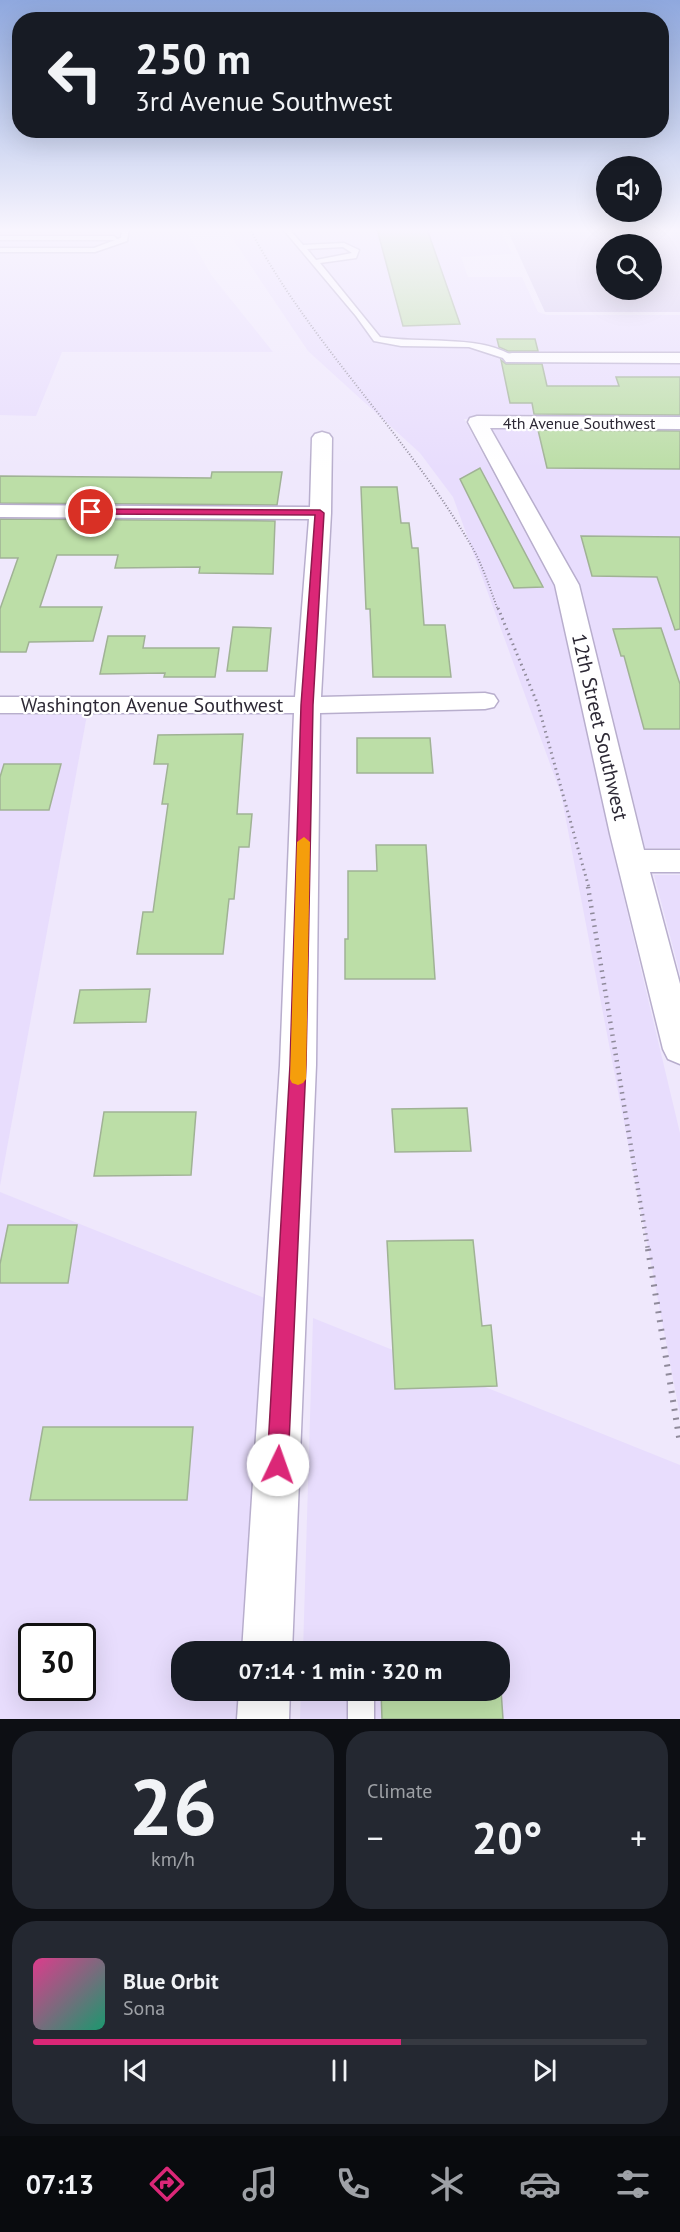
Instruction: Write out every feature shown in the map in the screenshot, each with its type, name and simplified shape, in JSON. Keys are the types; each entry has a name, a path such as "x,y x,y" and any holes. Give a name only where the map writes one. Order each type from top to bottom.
{"street":[{"path":"512,358 680,358"},
{"name":"4th Avenue Southwest","path":"477,422 680,423"},
{"name":"12th Street Southwest","path":"477,422 567,585 632,861 680,1049"},
{"path":"268,1641 298,1065 307,705 320,513 322,438"},
{"path":"0,512 320,513"},
{"name":"Washington Avenue Southwest","path":"0,705 307,705 485,701"},
{"path":"632,861 680,861"},
{"path":"263,1719 264,1701"}],"lane":[{"path":"353,309 377,339 401,343 470,344 512,358"},
{"path":"361,1701 361,1719"}],"path":[{"path":"301,309 431,482 473,549 538,705 586,872 680,1443"}],"shaded area":[{"path":"0,309 239,309 273,352 62,352 36,416 0,415"},
{"path":"280,309 537,309 547,315 680,315 680,353 502,354 504,363 680,363 680,418 464,419 554,586 612,848 680,1133 680,1415 561,794 453,497 420,453 308,351"},
{"path":"544,309 680,309 680,312 545,312"},
{"path":"491,428 680,428 680,848 645,848 579,584"},
{"path":"0,715 87,715 0,1186"},
{"path":"654,875 680,875 680,974"},
{"path":"0,1192 267,1299 248,1641 171,1641 171,1701 243,1701 242,1719 0,1719"},
{"path":"313,1318 680,1465 680,1719 300,1719 301,1701 510,1701 510,1641 303,1641"}],"building":[{"path":"399,309 455,309 460,324 403,326"},
{"path":"497,339 535,339 538,351 508,351 499,347"},
{"path":"501,360 506,364 542,364 547,386 619,386 616,377 680,377 680,415 534,414 532,403 510,403"},
{"path":"538,430 680,431 680,469 547,468"},
{"path":"480,468 543,587 514,588 460,479"},
{"path":"212,472 282,472 277,505 0,503 0,476 211,478"},
{"path":"361,487 397,487 401,523 409,523 412,548 418,548 424,625 445,625 451,677 373,677 370,609 366,609"},
{"path":"0,519 275,521 273,574 199,573 200,567 115,568 118,555 57,555 40,607 102,607 93,641 29,642 26,652 0,652 0,609 18,558 0,558"},
{"path":"581,536 680,537 680,629 675,630 657,577 592,576"},
{"path":"233,627 271,628 267,671 227,671"},
{"path":"661,628 680,684 680,729 644,729 624,656 621,656 613,629"},
{"path":"108,636 145,636 143,648 219,648 215,677 164,677 165,673 100,674"},
{"path":"243,734 237,814 252,814 249,847 239,847 234,899 229,899 223,954 137,954 143,912 153,912 168,804 162,804 168,764 154,764 158,735"},
{"path":"357,738 430,738 433,773 357,773"},
{"path":"4,764 61,764 49,810 0,810 0,777"},
{"path":"376,845 426,845 435,979 345,979 345,939 348,939 348,871 377,871"},
{"path":"150,989 146,1022 74,1023 80,990"},
{"path":"467,1108 471,1151 395,1152 392,1109"},
{"path":"104,1112 196,1112 191,1175 94,1176"},
{"path":"8,1225 77,1225 68,1283 0,1283 0,1264"},
{"path":"473,1240 482,1326 491,1325 497,1386 395,1389 387,1241"},
{"path":"43,1427 193,1427 187,1500 30,1500"},
{"path":"381,1701 502,1701 503,1719 382,1719"}],"slow traffic":[{"path":"298,1079 304,842"}],"route":[{"path":"91,512 320,513 307,705 298,1065 278,1465"}]}
